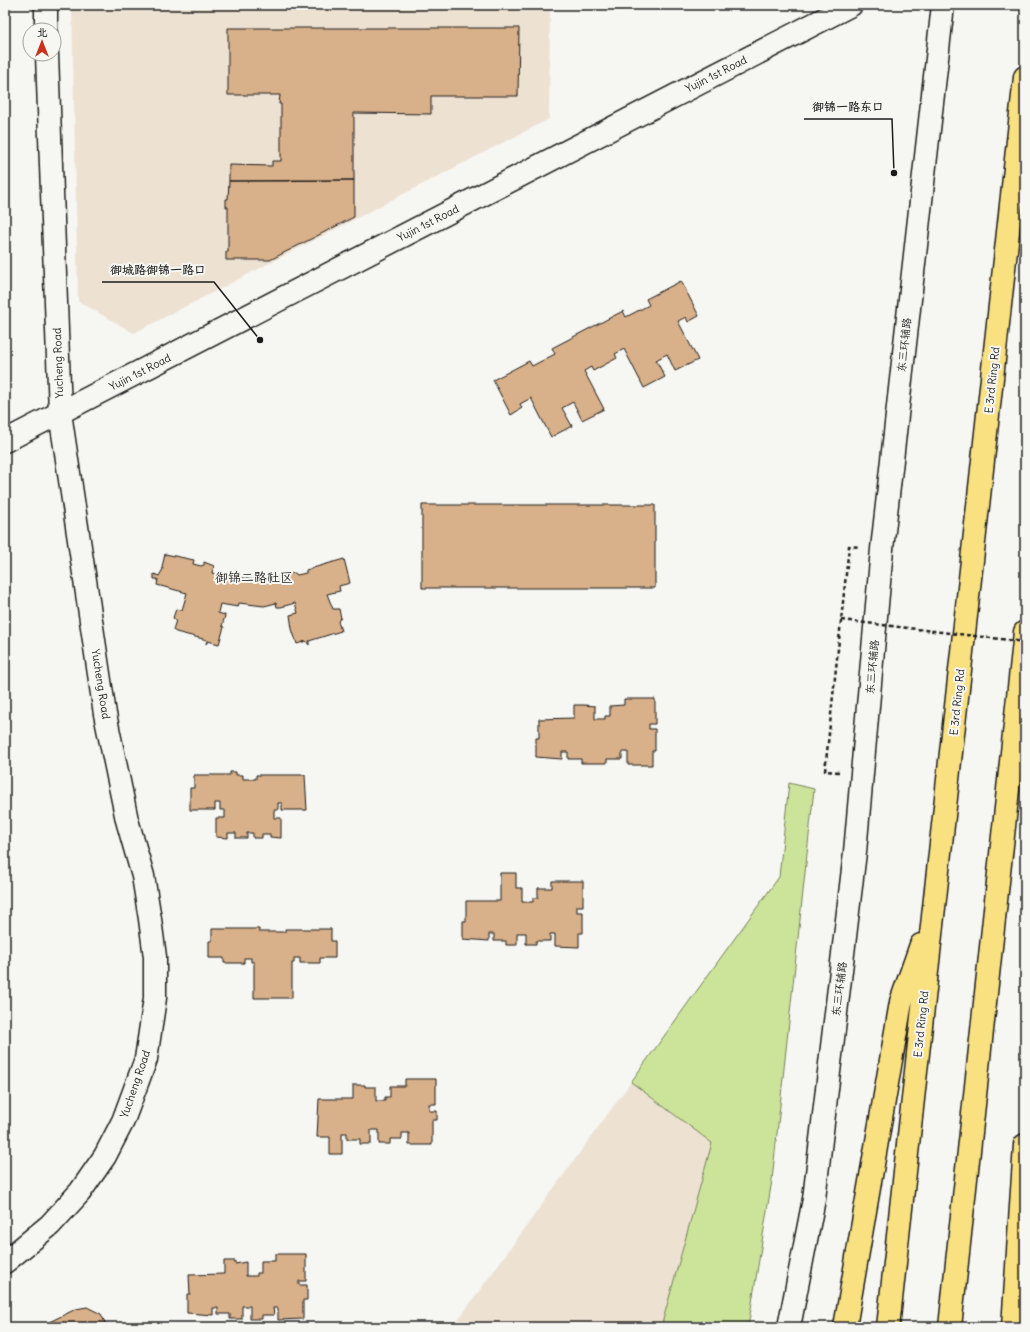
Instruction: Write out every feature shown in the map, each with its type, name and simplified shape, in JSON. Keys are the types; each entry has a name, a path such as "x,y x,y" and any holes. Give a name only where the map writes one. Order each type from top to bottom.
{"highway":[{"name":"E 3rd Ring Rd","path":"888,1327 1025,77"},
{"path":"950,1327 1025,632"},
{"path":"845,1327 901,1002 934,908"},
{"path":"1013,1327 1025,1145"}],"street":[{"path":"46,5 46,22"},
{"name":"Yujin 1st Road","path":"5,441 851,5"},
{"name":"东三环辅路","path":"789,1327 814,1199 852,876 882,549 943,5"},
{"name":"Yucheng Road","path":"5,1262 50,1225 80,1192 105,1156 123,1121 146,1059 155,998 155,957 150,919 143,876 127,820 105,714 60,413 47,62"}],"path":[{"path":"825,770 849,546"},
{"path":"841,620 1025,642"}],"shaded area":[{"path":"72,5 550,5 549,119 134,333 78,301"},
{"path":"631,1082 712,1143 671,1327 453,1327"}],"green space":[{"path":"789,783 814,789 772,1180 748,1327 661,1327 712,1143 631,1082 779,877"}],"building":[{"path":"228,28 519,28 518,96 431,96 431,114 354,113 354,180 229,181 229,165 272,166 272,161 281,161 281,104 279,104 280,95 228,95"},
{"path":"354,180 354,217 270,260 226,260 226,252 228,252 228,207 226,207 226,199 228,199 229,181"},
{"path":"681,281 699,316 688,322 686,317 678,321 698,360 675,371 667,354 656,360 665,377 644,388 624,349 615,354 617,358 593,371 591,367 584,371 604,409 582,420 573,402 562,408 572,426 551,437 531,398 520,404 522,408 511,415 493,380 529,361 532,366 555,354 552,348 623,311 626,317 649,305 646,299"},
{"path":"422,505 655,505 655,588 422,588"},
{"path":"165,554 194,560 193,564 201,566 204,565 204,562 214,566 212,573 218,575 219,573 257,581 295,573 297,575 306,573 306,570 344,559 350,583 339,586 340,591 327,594 333,609 339,609 341,618 338,621 341,631 309,641 309,645 306,641 297,644 292,629 290,615 298,613 295,603 277,607 276,603 264,606 239,603 238,607 220,604 218,613 225,616 222,626 224,627 219,644 208,641 206,644 207,640 176,632 173,630 176,620 173,618 176,609 182,610 187,593 157,585 158,579 154,579 154,574 159,576 163,569 162,567"},
{"path":"624,699 655,699 655,724 649,724 649,729 655,729 655,751 652,751 652,765 628,765 628,752 622,752 622,759 607,759 607,763 581,763 581,759 568,759 568,752 562,752 562,759 536,757 536,738 539,738 539,719 574,718 574,705 584,705 595,706 595,719 605,719 605,716 610,716 610,706 624,705"},
{"path":"230,772 236,772 236,775 243,775 243,779 256,779 256,775 305,775 307,810 282,810 282,803 278,803 278,810 274,810 274,818 281,818 281,838 270,837 270,834 262,834 262,838 253,838 253,833 247,833 247,838 236,838 236,833 228,833 228,838 216,837 216,818 225,818 225,810 220,810 220,803 215,803 215,810 190,810 190,788 194,788 194,775 230,775"},
{"path":"500,873 516,873 516,888 522,888 522,902 533,902 533,898 538,898 538,888 552,888 552,881 583,881 583,906 577,906 577,912 583,912 583,933 579,933 579,947 555,946 555,934 550,934 550,941 536,941 536,944 526,944 526,933 517,933 517,945 506,945 506,941 494,941 494,934 489,934 489,941 463,939 463,921 466,921 466,901 500,901"},
{"path":"212,929 259,929 259,932 285,932 285,929 331,929 331,941 335,941 335,958 320,958 320,963 300,963 300,958 294,958 294,963 292,963 292,998 254,998 254,962 251,962 251,958 244,958 244,963 224,963 224,958 209,958 209,941 212,941"},
{"path":"405,1079 436,1079 436,1104 429,1104 429,1111 437,1111 437,1120 432,1120 432,1145 409,1145 409,1133 402,1133 402,1139 390,1139 390,1144 379,1144 379,1130 371,1130 371,1144 360,1144 360,1139 347,1139 347,1133 342,1133 342,1154 330,1154 330,1137 317,1137 319,1099 353,1099 353,1085 365,1085 365,1087 376,1087 376,1101 385,1101 385,1097 390,1097 390,1086 405,1086"},
{"path":"275,1254 306,1254 306,1281 299,1281 299,1285 307,1285 307,1300 303,1300 303,1319 278,1320 278,1308 273,1308 274,1315 262,1315 262,1319 250,1319 250,1306 242,1306 242,1319 230,1319 230,1314 218,1314 218,1308 213,1308 213,1315 187,1313 187,1294 190,1294 189,1275 224,1274 224,1261 235,1261 235,1264 246,1262 246,1276 257,1276 257,1273 261,1273 261,1261 275,1261"},
{"path":"87,1307 101,1314 107,1327 43,1327 43,1325 76,1309"}],"place":[{"name":"御锦一路东口","path":"894,173"},
{"name":"御城路御锦一路口","path":"260,340"}],"district":[{"name":"御锦二路社区","path":"254,577"}]}
